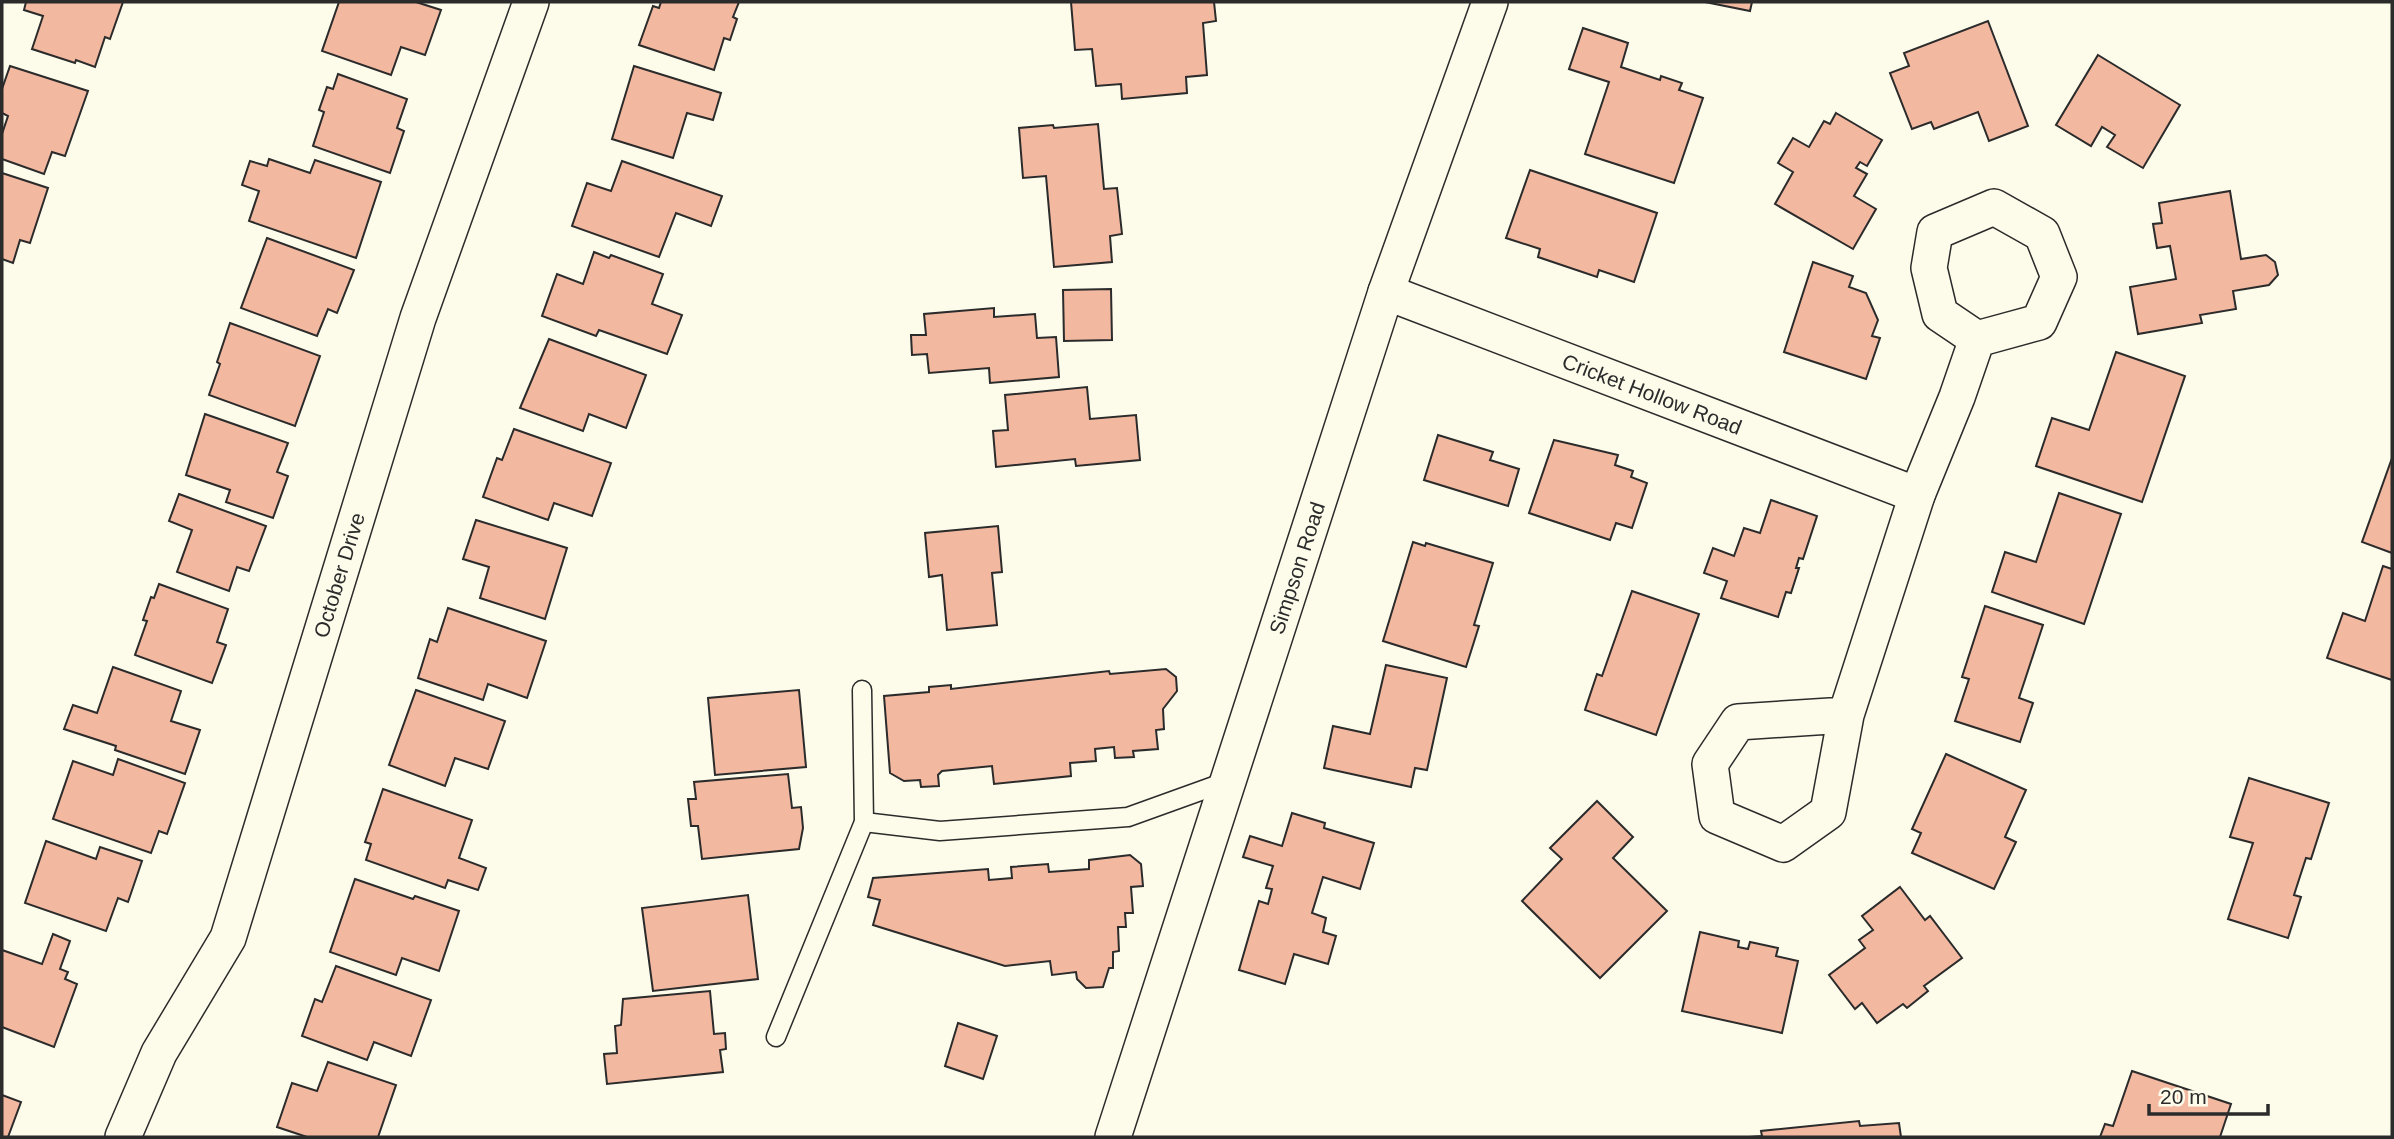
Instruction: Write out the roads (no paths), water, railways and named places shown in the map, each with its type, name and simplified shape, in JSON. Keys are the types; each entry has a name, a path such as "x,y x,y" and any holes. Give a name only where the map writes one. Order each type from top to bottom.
{"street":[{"name":"October Drive","path":"123,1137 159,1053 228,938 418,318 530,2"},
{"name":"Simpson Road","path":"1113,1137 1387,292 1490,2"},
{"name":"Cricket Hollow Road","path":"1387,292 1917,495"},
{"path":"1846,715 1917,495 1957,397 1977,339"}],"lane":[{"path":"776,1037 864,822 862,690"},
{"path":"864,822 940,831 1128,817 1228,781"}]}
